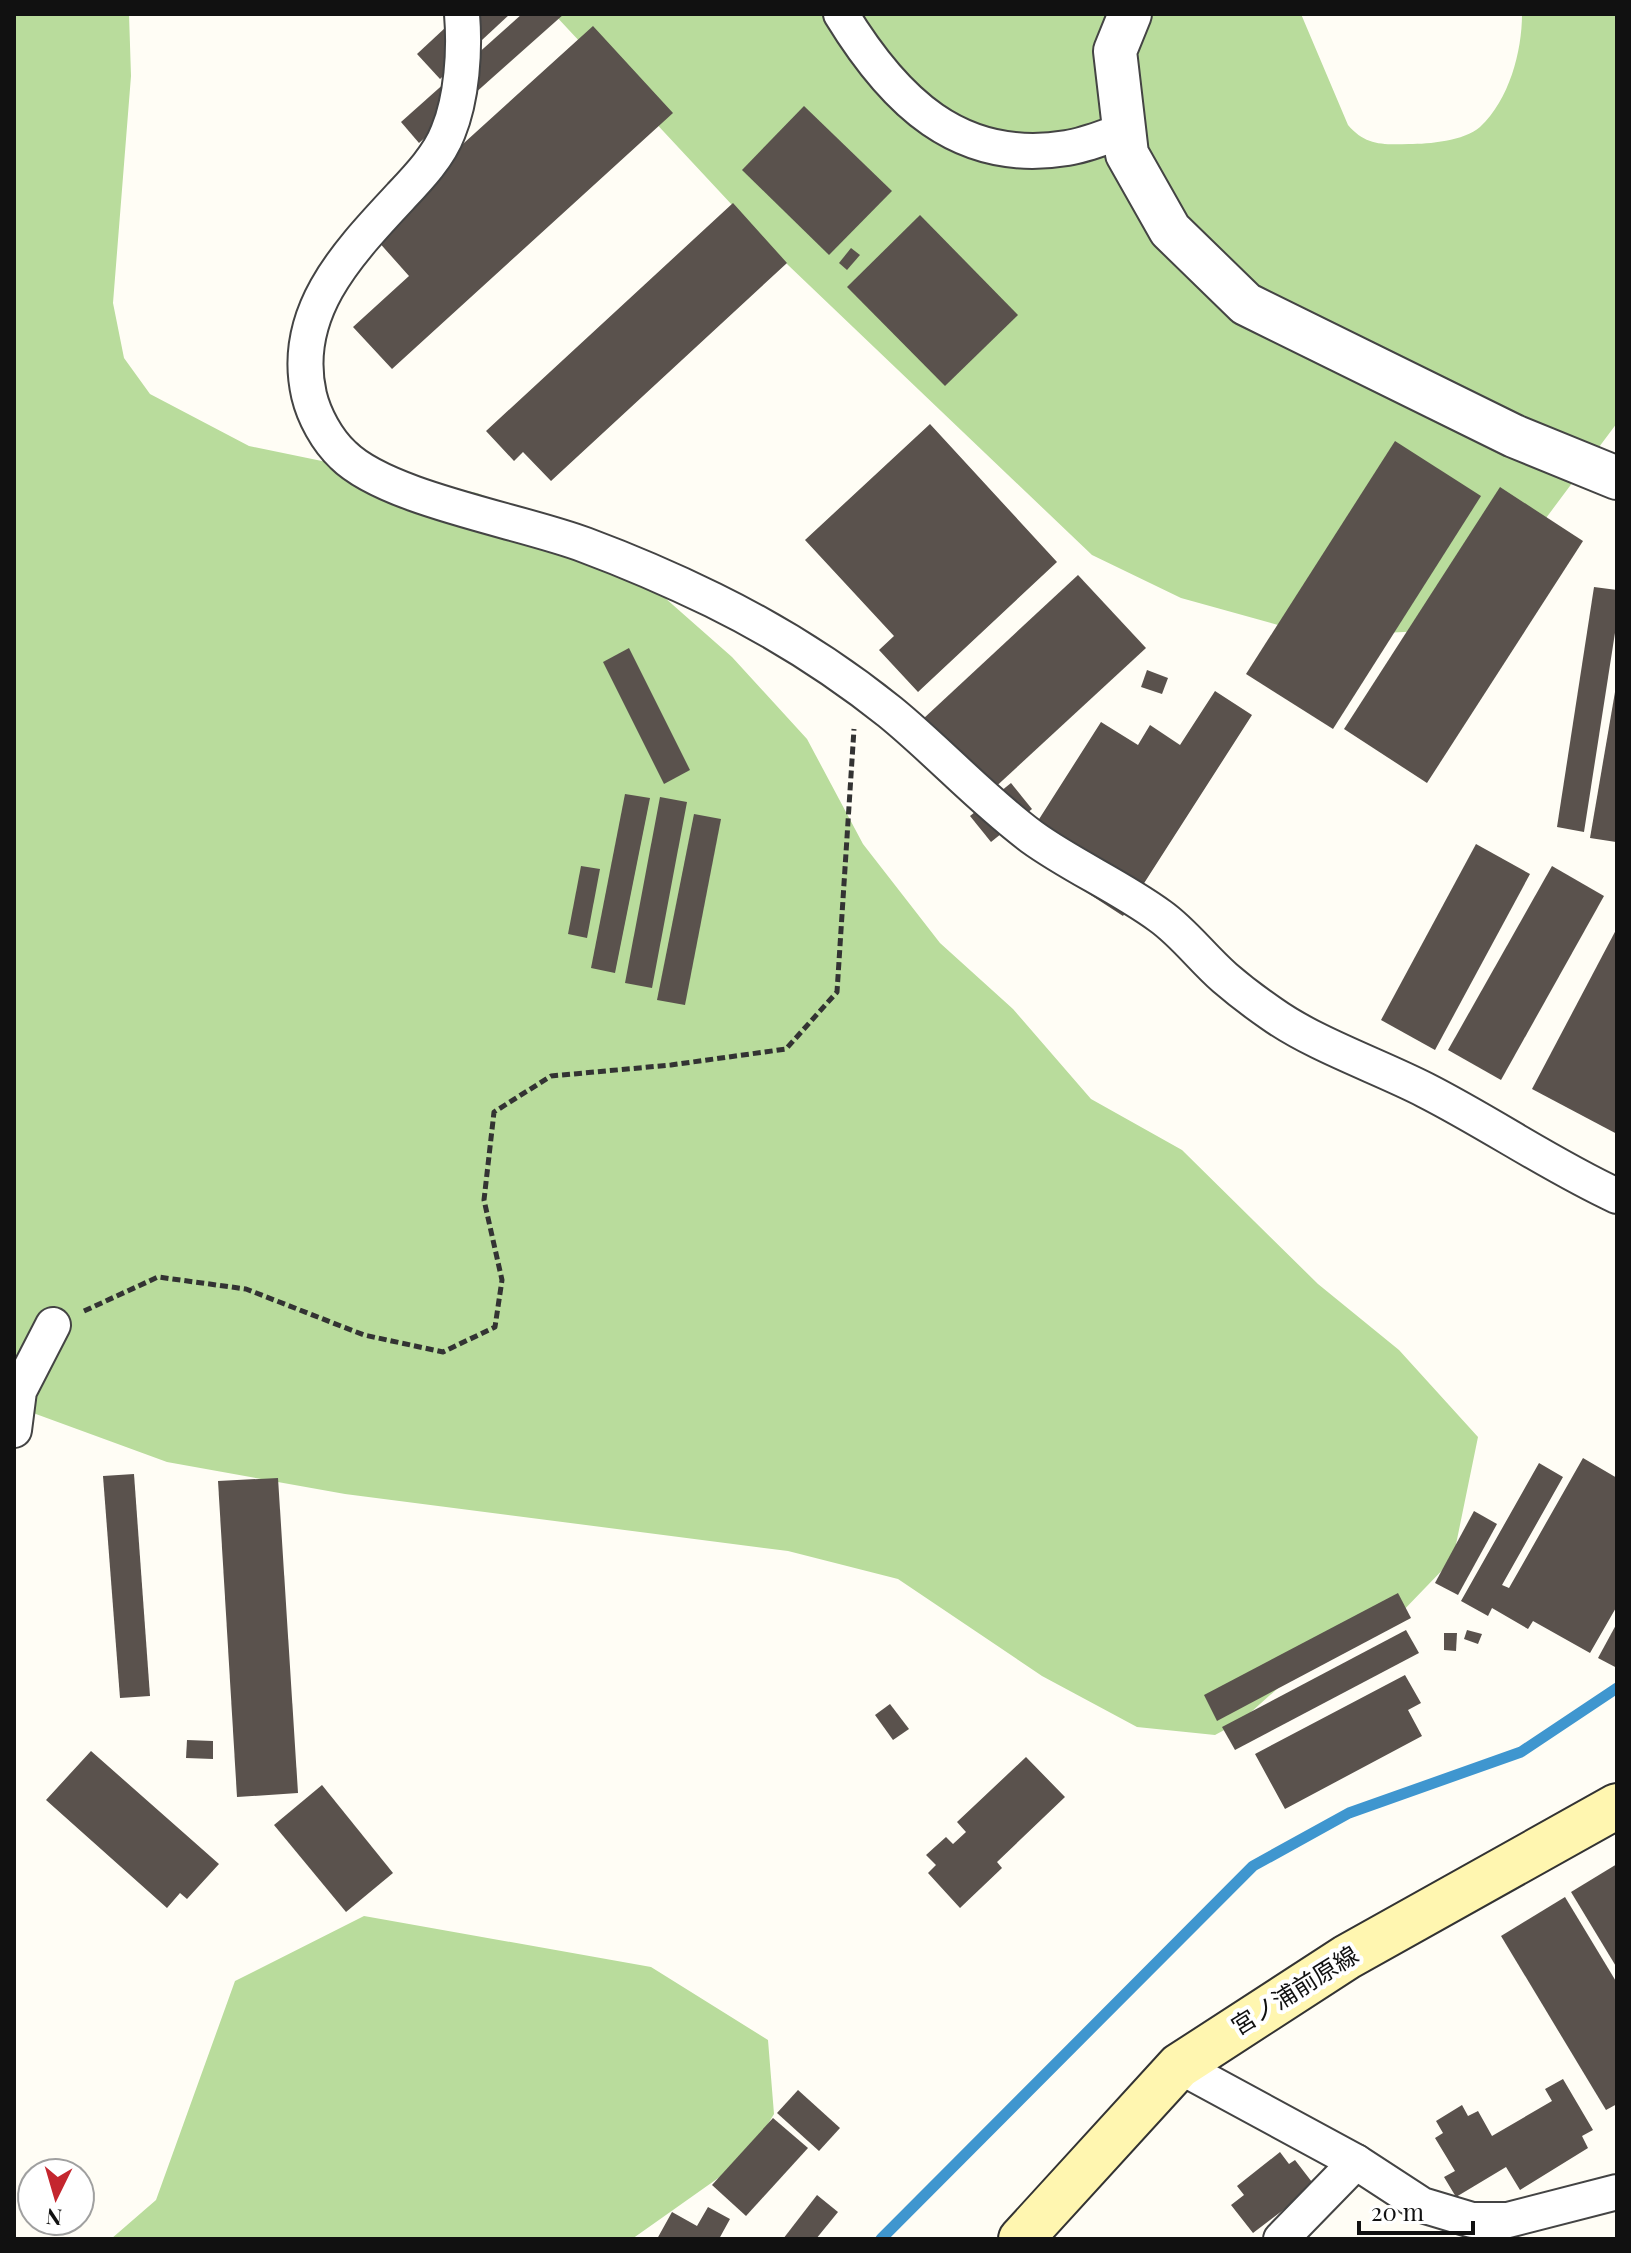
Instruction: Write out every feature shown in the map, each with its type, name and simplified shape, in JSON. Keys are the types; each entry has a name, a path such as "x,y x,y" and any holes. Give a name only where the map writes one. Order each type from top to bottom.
{"main road":[{"name":"宮ノ浦前原線","path":"1021,2239 1179,2066 1347,1957 1617,1806"}],"street":[{"path":"462,14 458,95 448,135 421,175 352,250 312,316 304,350 309,395 319,423 343,456 382,482 585,544 694,592 756,622 769,633 781,636 892,713 991,804 1037,841 1112,883 1166,919 1225,978 1278,1018 1429,1092 1617,1196"},
{"path":"841,14 871,62 895,91 923,116 964,138 1018,151 1068,148 1126,130"},
{"path":"1130,14 1115,51 1127,154 1170,230 1246,304 1514,436 1617,478"},
{"path":"14,1430 19,1391 53,1325"},
{"path":"1179,2066 1356,2162 1422,2205 1472,2220 1508,2220 1617,2192"},
{"path":"1281,2239 1356,2162"}],"path":[{"path":"53,1325 158,1277 246,1289 364,1335 443,1352 495,1327 502,1280 484,1200 494,1112 551,1076 671,1065 786,1049 837,992 857,688"}],"green space":[{"path":"14,14 129,14 131,76 113,303 124,358 150,394 249,446 477,493 597,538 732,657 807,739 863,844 940,943 1013,1009 1091,1099 1182,1150 1318,1284 1399,1350 1478,1437 1453,1559 1398,1616 1287,1680 1241,1721 1215,1735 1137,1727 1042,1676 898,1579 788,1551 345,1494 167,1462 14,1406"},
{"path":"554,14 1301,14 1348,125 1368,140 1399,144 1446,141 1465,136 1480,127 1499,103 1512,75 1520,44 1522,14 1617,14 1617,423 1490,593 1425,631 1318,636 1181,598 1092,555 788,265"},
{"path":"364,1916 651,1967 768,2040 774,2114 748,2157 632,2239 111,2239 156,2200 235,1981"}],"building":[{"path":"460,14 510,14 440,79 417,54"},
{"path":"522,14 564,14 419,143 401,122"},
{"path":"593,26 673,113 392,369 353,327 409,276 368,230"},
{"path":"804,106 892,191 829,255 742,170"},
{"path":"733,203 787,263 551,481 523,452 514,461 486,431"},
{"path":"920,215 1018,315 945,386 847,287"},
{"path":"851,248 860,255 847,270 839,263"},
{"path":"930,424 1057,562 918,692 879,650 894,636 805,540"},
{"path":"1395,441 1481,496 1333,729 1246,674"},
{"path":"1500,487 1583,541 1427,783 1344,729"},
{"path":"1078,575 1146,648 990,792 923,719"},
{"path":"1594,587 1617,590 1617,620 1584,832 1557,827"},
{"path":"629,648 690,770 664,784 603,662"},
{"path":"1147,670 1168,678 1162,694 1141,687"},
{"path":"1215,691 1252,715 1123,916 1020,849 1101,722 1138,745 1150,725 1180,745"},
{"path":"1617,692 1616,842 1590,838"},
{"path":"1011,783 1032,809 991,842 970,816"},
{"path":"625,794 650,798 615,973 591,968"},
{"path":"660,797 687,802 652,988 625,983"},
{"path":"694,814 721,819 685,1005 657,1000"},
{"path":"1476,844 1530,874 1435,1050 1381,1020"},
{"path":"581,866 600,869 587,938 568,934"},
{"path":"1552,866 1604,896 1501,1080 1448,1050"},
{"path":"1617,928 1617,1134 1532,1089"},
{"path":"1583,1458 1617,1478 1617,1606 1590,1653 1533,1621 1528,1629 1492,1608 1488,1616 1461,1601 1539,1463 1563,1477 1502,1585 1509,1588"},
{"path":"134,1474 150,1696 120,1698 103,1476"},
{"path":"278,1478 298,1793 237,1797 218,1481"},
{"path":"1474,1511 1497,1524 1458,1595 1435,1583"},
{"path":"1398,1593 1411,1618 1217,1721 1204,1695"},
{"path":"1617,1623 1617,1668 1598,1658"},
{"path":"1406,1630 1419,1653 1235,1750 1222,1727"},
{"path":"1467,1630 1482,1634 1478,1644 1464,1639"},
{"path":"1444,1633 1457,1633 1456,1651 1444,1650"},
{"path":"1405,1675 1421,1703 1408,1710 1422,1736 1285,1809 1255,1754"},
{"path":"890,1704 909,1729 893,1740 875,1715"},
{"path":"187,1740 213,1741 213,1759 186,1758"},
{"path":"91,1751 219,1864 187,1899 180,1893 167,1908 46,1800"},
{"path":"1026,1757 1065,1797 997,1862 1002,1868 960,1908 928,1873 936,1865 926,1855 946,1837 953,1844 966,1832 957,1822"},
{"path":"322,1785 393,1873 346,1912 274,1825"},
{"path":"1617,1864 1617,1968 1571,1892"},
{"path":"1565,1897 1617,1983 1617,2104 1606,2110 1501,1936"},
{"path":"1563,2079 1593,2130 1582,2136 1588,2148 1520,2190 1506,2167 1456,2197 1444,2177 1455,2171 1435,2138 1443,2133 1436,2121 1462,2105 1468,2116 1478,2111 1492,2136 1552,2101 1545,2089"},
{"path":"798,2090 840,2128 819,2151 777,2113"},
{"path":"773,2118 808,2148 746,2216 712,2185"},
{"path":"1280,2152 1289,2164 1295,2160 1315,2186 1253,2233 1231,2205 1244,2195 1237,2186"},
{"path":"817,2195 838,2212 816,2239 783,2239"},
{"path":"708,2207 730,2219 719,2239 657,2239 672,2212 697,2226"}],"waterway":[{"path":"881,2239 1253,1866 1349,1813 1521,1752 1617,1688"}]}
